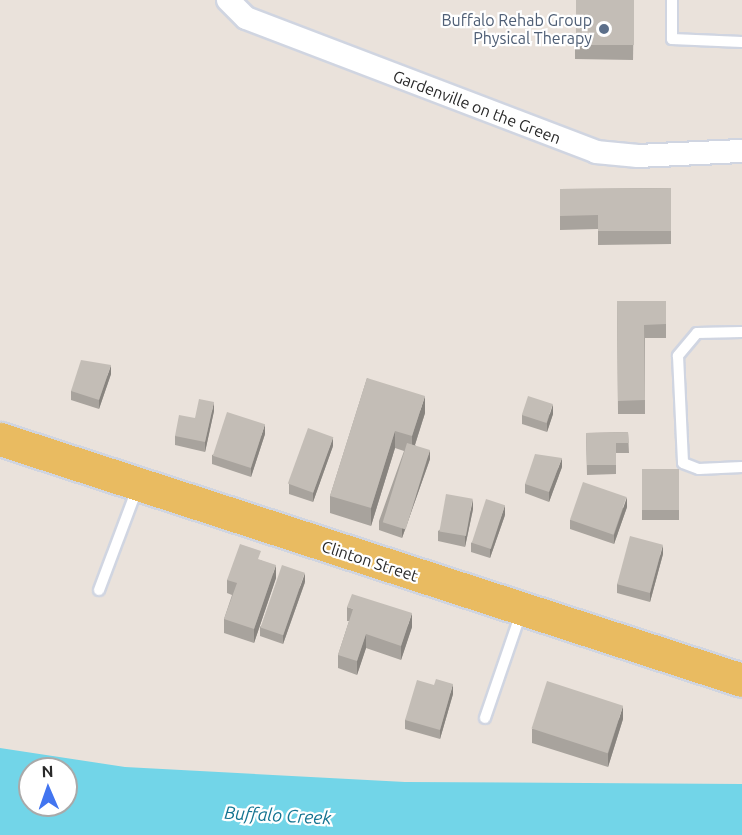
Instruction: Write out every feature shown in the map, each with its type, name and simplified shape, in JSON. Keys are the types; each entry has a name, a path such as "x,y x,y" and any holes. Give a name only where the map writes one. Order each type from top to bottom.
{"main road":[{"name":"Clinton Street","path":"0,439 138,486 742,680"}],"street":[{"name":"Gardenville on the Green","path":"228,0 246,18 596,152 638,156 742,151"}],"lane":[{"path":"672,0 672,39 742,42"},
{"path":"742,332 697,333 678,356 683,463 699,469 742,467"},
{"path":"99,590 138,486"},
{"path":"485,718 522,609"}],"water":[{"name":"Buffalo Creek","path":"0,748 59,757 18,757 18,817 78,817 78,760 125,767 405,782 742,784 742,835 0,835"}],"building":[{"name":"Buffalo Rehab Group Physical Therapy","path":"576,0 634,0 634,45 576,45"},
{"path":"671,188 671,231 598,231 598,215 560,216 560,189"},
{"path":"617,301 666,301 666,324 644,325 645,400 618,401"},
{"path":"81,360 111,365 99,400 71,391"},
{"path":"367,378 425,396 412,436 395,431 371,508 330,496"},
{"path":"528,396 553,404 547,423 522,415"},
{"path":"199,399 214,402 205,442 175,436 179,415 195,418"},
{"path":"227,412 265,424 251,468 213,456"},
{"path":"308,428 333,437 313,493 288,483"},
{"path":"628,432 629,443 616,443 616,465 587,465 586,433"},
{"path":"407,443 430,450 406,529 383,522"},
{"path":"535,454 562,458 549,492 525,484"},
{"path":"642,469 679,469 679,510 642,510"},
{"path":"583,482 626,497 613,535 570,520"},
{"path":"446,494 473,499 466,536 439,531"},
{"path":"486,499 505,505 491,549 472,543"},
{"path":"630,536 663,545 650,593 617,584"},
{"path":"240,544 261,551 258,559 276,565 254,629 224,619 237,583 227,580"},
{"path":"282,565 305,573 283,635 261,627"},
{"path":"352,594 412,613 401,646 366,634 357,661 338,655 353,609 347,607"},
{"path":"436,679 453,684 440,730 405,720 417,680 434,685"},
{"path":"547,681 623,706 608,753 532,729"}],"place":[{"name":"Buffalo Rehab Group Physical Therapy","path":"604,29"}]}
